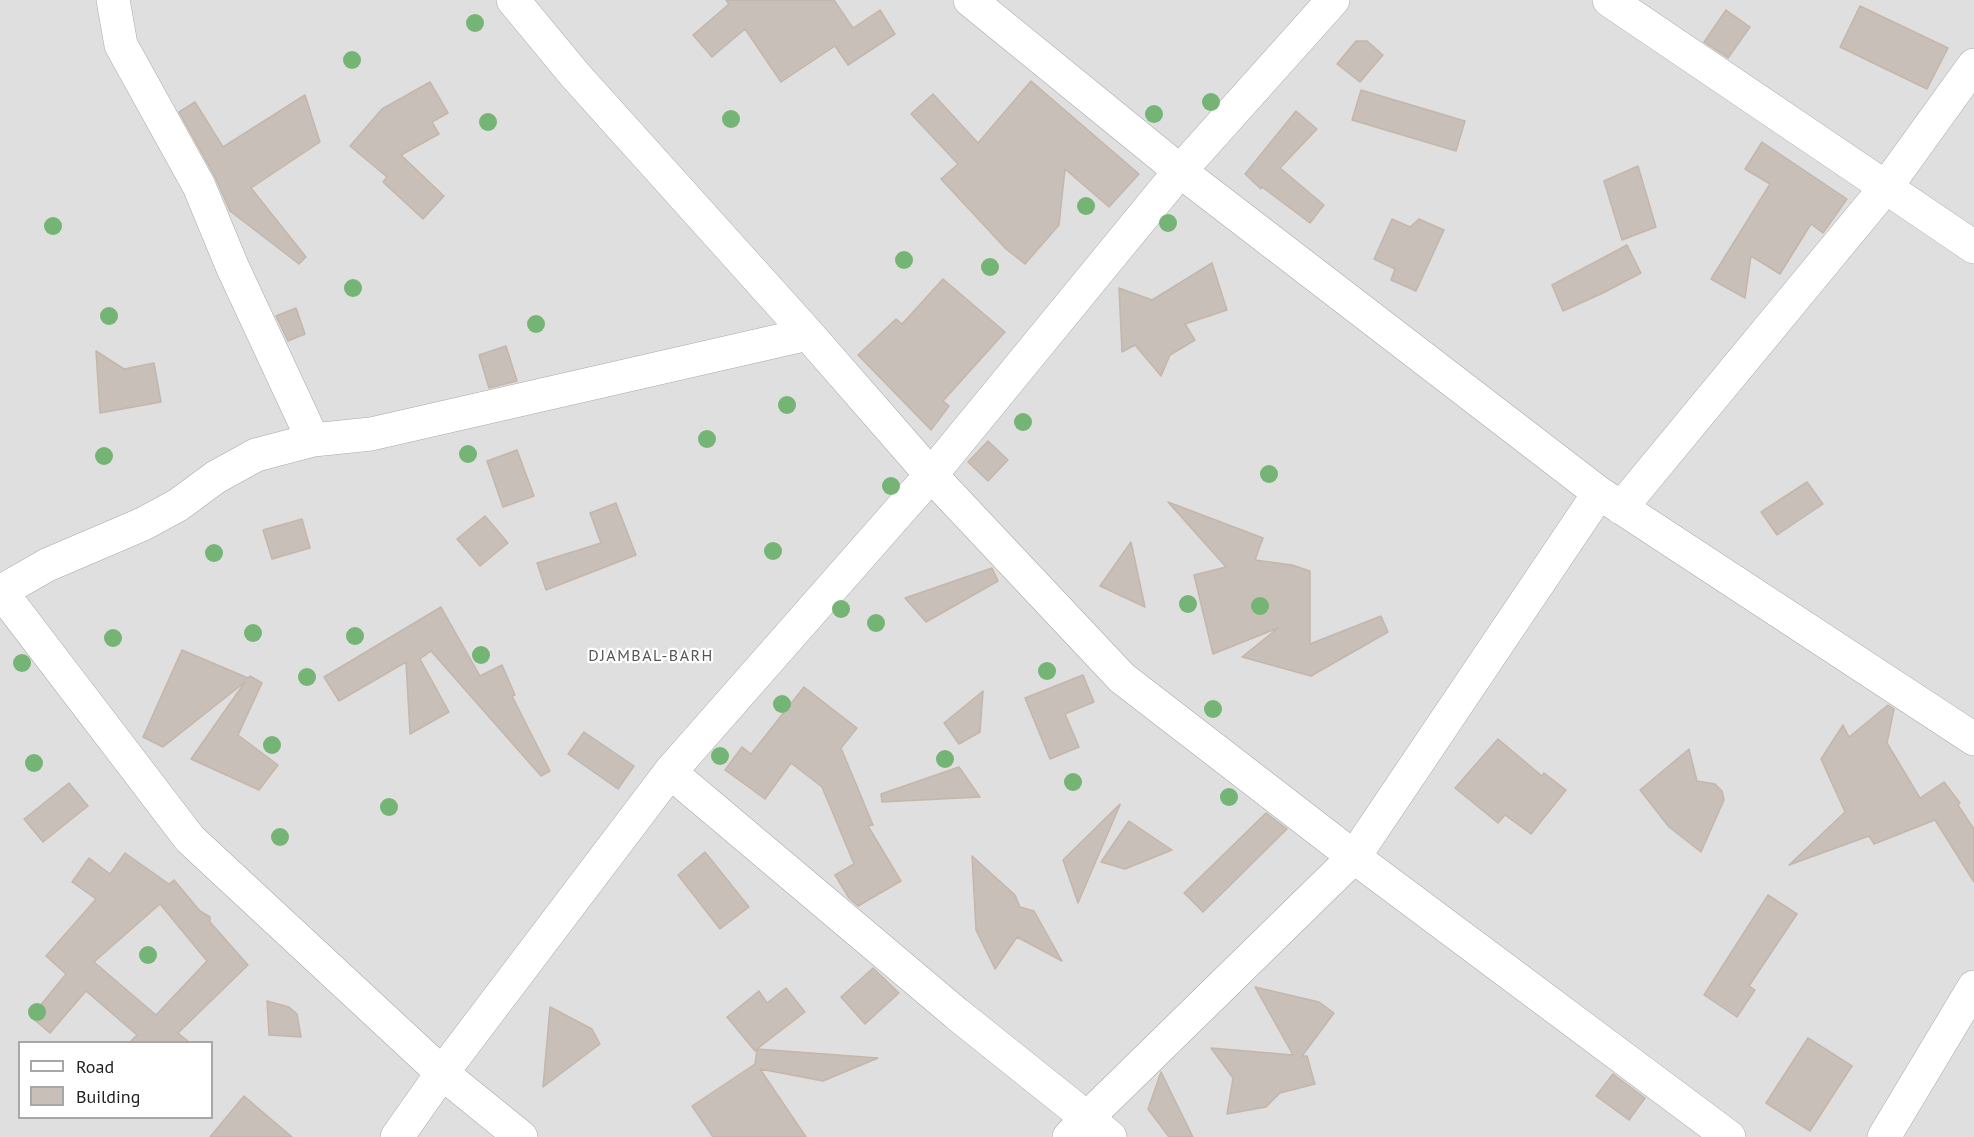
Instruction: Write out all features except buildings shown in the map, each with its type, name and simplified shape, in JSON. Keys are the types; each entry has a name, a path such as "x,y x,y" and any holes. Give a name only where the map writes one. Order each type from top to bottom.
{"street":[{"path":"113,0 121,45 199,186 232,266 313,440"},
{"path":"513,0 575,75 808,334 931,475 1122,678 1354,857 1729,1137"},
{"path":"970,0 1180,171 1610,501 1974,740"},
{"path":"397,1137 442,1073 670,772 931,475 1180,171 1333,0"},
{"path":"1609,0 1974,247"},
{"path":"670,772 957,1014 1089,1131 1354,857 1610,501 1886,187 1974,65"},
{"path":"521,1137 442,1073 190,839 1,592 47,565 143,524 178,505 216,477 256,455 313,440 371,434 808,334"},
{"path":"1884,1137 1974,987"}],"shaded area":[{"path":"0,0 1974,0 1974,1137 0,1137"}],"district":[{"name":"DJAMBAL-BARH","path":"651,656"}]}
